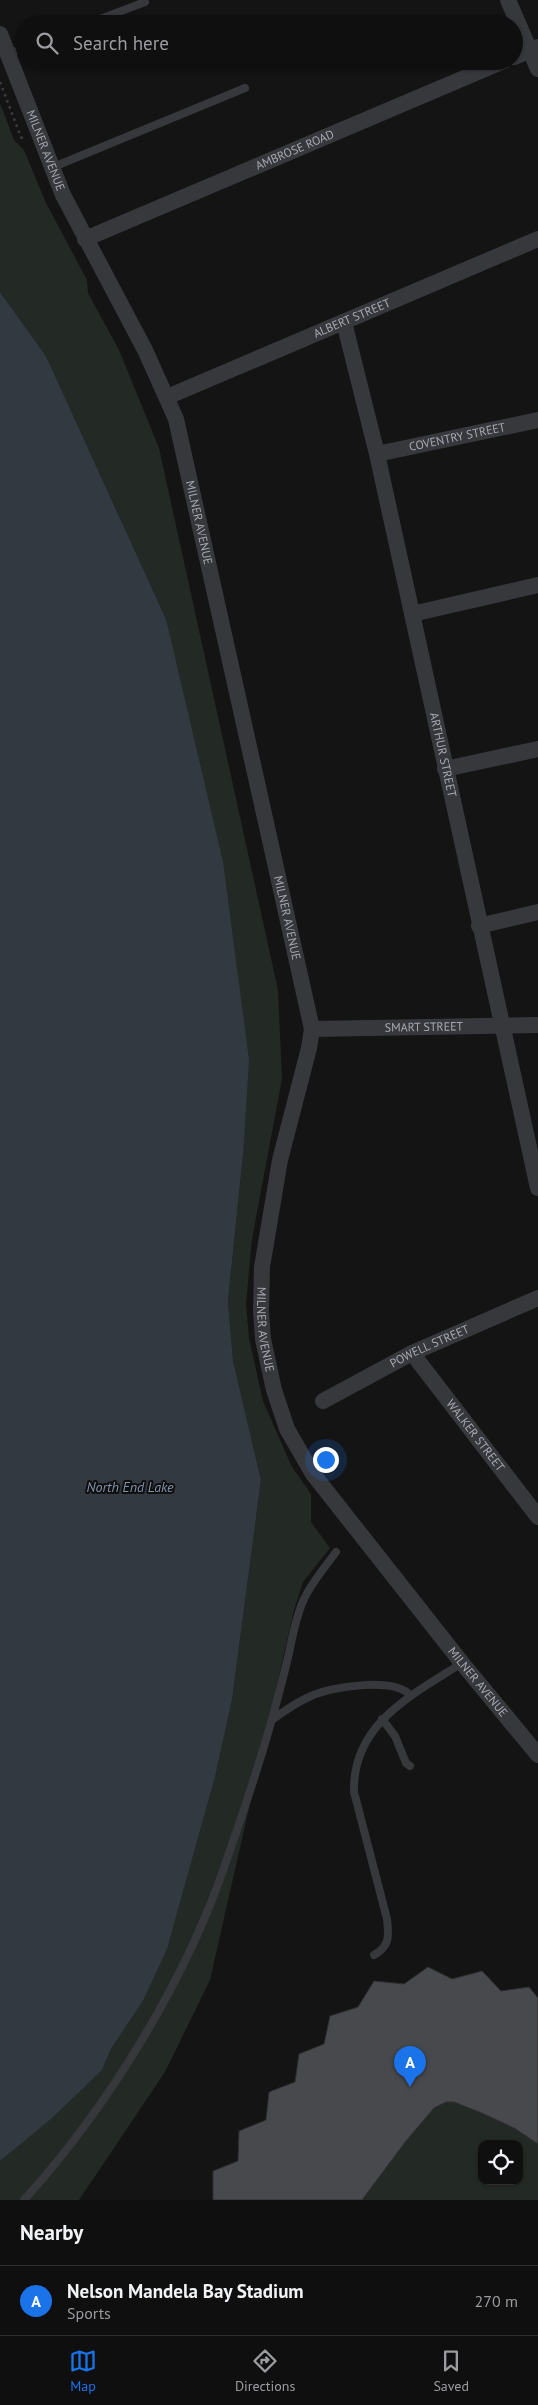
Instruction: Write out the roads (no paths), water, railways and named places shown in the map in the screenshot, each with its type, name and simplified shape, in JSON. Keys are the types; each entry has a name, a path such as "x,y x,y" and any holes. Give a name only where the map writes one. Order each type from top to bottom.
{"street":[{"path":"508,0 516,15"},
{"path":"523,28 534,48 538,70"},
{"name":"MILNER AVENUE","path":"0,34 51,168 85,239 145,350 167,397 182,444 312,1029 309,1048 280,1160 262,1267 261,1312 268,1368 287,1429 313,1474 462,1663 538,1755"},
{"name":"AMBROSE ROAD","path":"85,239 483,70"},
{"name":"ALBERT STREET","path":"167,397 538,239"},
{"name":"ARTHUR STREET","path":"344,322 377,454 538,1188"},
{"name":"COVENTRY STREET","path":"377,454 538,420"},
{"path":"412,614 538,586"},
{"path":"445,769 538,749"},
{"path":"479,926 538,912"},
{"name":"SMART STREET","path":"312,1029 538,1025"},
{"name":"POWELL STREET","path":"323,1400 412,1353 538,1298"},
{"name":"WALKER STREET","path":"412,1353 538,1517"}],"lane":[{"path":"111,15 145,2"},
{"path":"8,54 15,51"},
{"path":"51,168 245,88"},
{"path":"24,2200 64,2152 119,2075 133,2054 175,1979 213,1899 272,1720 294,1625 301,1606 310,1588 336,1552"},
{"path":"374,1955 383,1950 387,1943 388,1927 354,1792 356,1759 364,1743 382,1719 411,1696 462,1663"},
{"path":"272,1720 312,1695 351,1687 390,1686 400,1688 411,1696"},
{"path":"382,1719 395,1736 406,1763 410,1766"}],"water":[{"name":"North End Lake","path":"0,292 46,356 166,619 223,862 249,1060 243,1155 228,1301 233,1360 261,1480 232,1700 215,1777 167,1949 143,2001 111,2049 102,2070 52,2118 0,2161"}],"place":[{"name":"Nelson Mandela Bay Stadium","path":"410,2087"}]}
